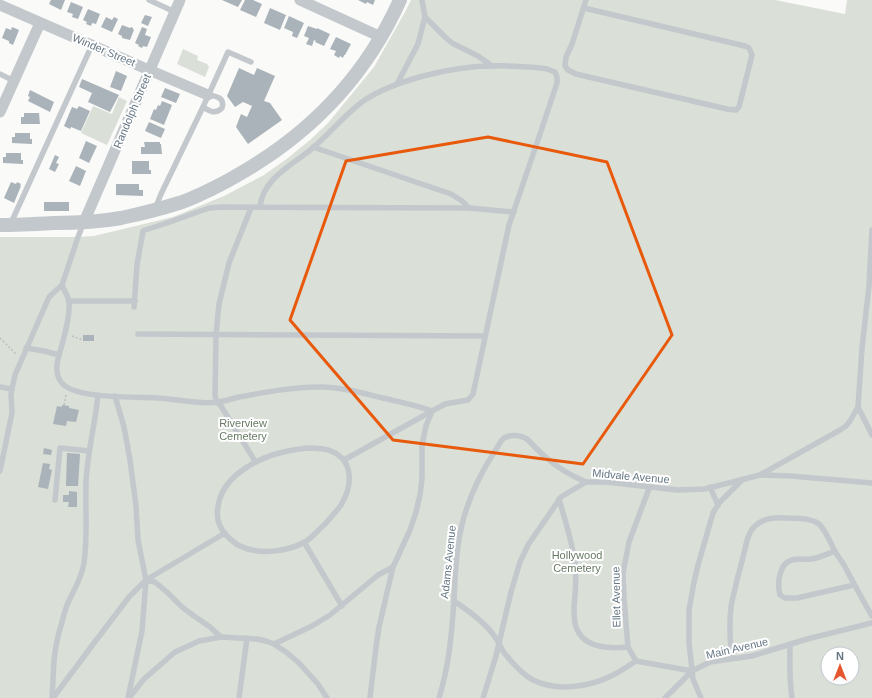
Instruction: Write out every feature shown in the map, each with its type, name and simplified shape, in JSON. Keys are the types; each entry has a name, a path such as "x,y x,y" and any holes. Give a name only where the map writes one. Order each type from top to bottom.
{"street":[{"name":"Randolph Street","path":"84,222 180,0"},
{"path":"300,0 381,37"},
{"path":"5,225 84,222 120,218 155,210 181,202 220,185 259,163 295,137 328,106 352,80 368,59 400,0"},
{"name":"Winder Street","path":"0,5 208,95"},
{"path":"0,112 40,23"}],"lane":[{"path":"149,0 175,12"},
{"path":"397,84 418,44 425,17 422,0"},
{"path":"584,8 749,48 752,55 741,104 736,110 727,109 576,74 568,70 565,66 566,57 572,44 586,0"},
{"path":"425,17 452,43 478,56 492,66"},
{"path":"5,225 92,45"},
{"path":"155,210 161,194 228,52 251,62"},
{"path":"260,207 263,192 278,175 313,148 348,113 363,101 383,90 397,84 458,69 492,66 541,68 555,72 557,84 509,225 473,394 468,400 445,404 432,410 344,460"},
{"path":"555,72 565,66"},
{"path":"0,74 14,81"},
{"path":"203,107 210,112 217,112 222,108 222,102 219,97 208,95"},
{"path":"313,148 451,194 462,201 469,208"},
{"path":"134,307 137,265 142,234 145,230 209,208 469,208 514,212"},
{"path":"251,208 227,270 219,304 216,335 215,396 217,402 221,406 255,462"},
{"path":"0,471 12,413 11,394 15,375 49,298 62,285 84,222"},
{"path":"760,474 846,426 858,407 862,348 869,286 872,230"},
{"path":"62,285 69,301 65,334 58,355 57,371 61,382 67,388 98,396 159,398 190,402 217,402 266,392 305,387 334,387 432,410"},
{"path":"69,301 135,301"},
{"path":"138,334 485,336"},
{"path":"26,348 58,355"},
{"path":"0,387 12,389"},
{"path":"53,698 54,662 61,623 67,605 79,582 84,564 86,545 86,483 89,451 98,396"},
{"path":"115,396 124,427 130,460 136,506 138,540 146,580 142,631 129,698"},
{"path":"858,407 872,434"},
{"path":"370,698 378,633 393,567 410,530 420,496 422,478 422,445 426,426 432,410"},
{"name":"Adams Avenue","path":"439,698 448,660 458,543 461,529 466,510 477,484 493,454 506,437 514,435 524,437 555,465 586,482"},
{"path":"55,500 60,448 89,451"},
{"path":"308,448 331,451 344,460 348,469 350,478 345,498 336,512 313,536 304,542 286,549 272,551 250,550 235,543 225,533 220,527 217,515 218,504 222,492 229,482 234,476 255,462 272,455 308,448"},
{"name":"Midvale Avenue","path":"482,698 494,662 511,592 528,545 559,499 586,482 606,482 677,490 698,490 742,480 760,474 872,483"},
{"path":"701,698 694,684 692,671 689,637 691,599 698,565 711,519 718,505 742,480"},
{"name":"Ellet Avenue","path":"636,661 628,647 623,591 624,569 629,542 650,486"},
{"path":"710,487 718,505"},
{"path":"559,499 574,552 576,575 574,619 576,628 583,638 595,645 611,648 628,647"},
{"path":"732,658 730,634 731,608 747,542 754,527 762,521 768,519 779,517 812,520 819,525 825,531 872,616"},
{"path":"53,698 129,597 146,580 225,533"},
{"path":"304,542 342,606"},
{"path":"835,551 807,560 796,559 787,562 783,568 779,580 778,586 780,595 787,599 797,598 854,585"},
{"path":"274,644 312,626 330,615 378,575 393,567"},
{"path":"146,580 155,582 182,607 210,627 220,637"},
{"path":"454,601 482,623 492,633 505,654 525,674 535,681 553,686 578,686 593,683 614,675 636,661 692,671"},
{"name":"Main Avenue","path":"665,698 692,671 710,662 752,656 814,637 872,623"},
{"path":"129,698 144,679 175,652 199,641 220,637 247,638 274,644 299,663 318,684 327,698"},
{"path":"239,698 247,638"},
{"path":"790,644 789,672 792,698"}],"path":[{"path":"65,334 83,340"},
{"path":"0,338 16,354"},
{"path":"64,405 67,388"}],"highlighted area":[{"path":"488,137 607,162 672,335 583,464 393,440 290,320 346,161"}],"green space":[{"name":"Riverview Cemetery","path":"411,0 775,0 845,14 847,0 872,0 872,698 0,698 0,237 94,236 173,217 224,196 264,175 310,140 328,123 374,67"},
{"path":"183,49 198,56 197,60 207,64 209,67 205,77 177,64"},
{"path":"119,97 127,101 107,145 81,133 93,106 112,114"}],"building":[{"path":"51,0 65,0 61,10 49,4"},
{"path":"222,0 242,0 238,7"},
{"path":"245,0 253,0 262,4 256,17 240,10"},
{"path":"358,0 375,0 373,5 367,2 366,4"},
{"path":"71,2 83,7 78,19 72,17 73,14 67,12"},
{"path":"270,8 286,15 280,30 264,23"},
{"path":"88,9 100,14 96,24 92,23 91,26 86,24 87,22 83,20"},
{"path":"145,15 152,17 148,26 141,23"},
{"path":"289,16 304,23 297,38 292,36 293,32 284,28"},
{"path":"106,17 112,20 114,17 118,19 112,32 101,27"},
{"path":"122,25 133,28 134,30 130,40 122,38 122,36 118,34"},
{"path":"308,26 330,34 324,46 315,42 316,41 314,40 312,46 306,44 309,38 304,36"},
{"path":"12,27 19,30 13,45 9,43 9,41 2,38 6,28 11,30"},
{"path":"142,27 147,29 145,35 151,37 147,47 143,46 142,48 135,43"},
{"path":"336,37 351,44 343,58 340,56 339,58 334,55 336,51 330,49"},
{"path":"239,68 254,75 257,68 275,76 264,101 270,103 282,120 248,144 236,127 241,114 247,117 252,106 243,102 235,107 227,96"},
{"path":"116,71 127,76 121,91 110,87"},
{"path":"82,79 119,95 110,112 88,102 92,93 79,87"},
{"path":"165,88 180,94 176,103 161,97"},
{"path":"30,90 54,102 50,112 28,101 30,97 28,96"},
{"path":"162,101 172,105 164,125 150,119 154,109 156,110 158,105 160,106"},
{"path":"79,106 90,111 81,131 64,126 72,107 77,109"},
{"path":"24,113 39,113 40,124 21,124 21,117 24,117"},
{"path":"149,122 165,129 161,138 145,131"},
{"path":"15,133 30,133 32,144 12,143 12,137 15,137"},
{"path":"86,141 97,146 89,163 79,158"},
{"path":"144,142 160,142 162,154 141,154 141,147 145,147"},
{"path":"6,153 21,153 21,160 23,160 23,164 3,163 3,157 6,157"},
{"path":"55,155 59,157 56,163 59,164 55,172 49,169"},
{"path":"132,161 149,161 149,170 151,170 151,174 132,174"},
{"path":"76,166 86,171 80,186 69,181"},
{"path":"11,182 21,184 14,203 4,198"},
{"path":"116,184 139,184 139,190 143,190 143,196 116,195"},
{"path":"44,202 69,202 69,211 44,211"},
{"path":"83,335 94,335 94,341 83,341"},
{"path":"62,405 79,410 76,422 67,421 66,426 53,424 57,406 62,407"},
{"path":"44,448 52,450 51,455 43,454"},
{"path":"67,453 80,454 78,486 66,486"},
{"path":"43,463 50,464 49,469 52,470 48,489 38,487"},
{"path":"69,491 77,492 77,507 68,507 69,502 63,502 63,495 69,495"}],"park label":[{"name":"Hollywood Cemetery","path":"577,561"}]}
